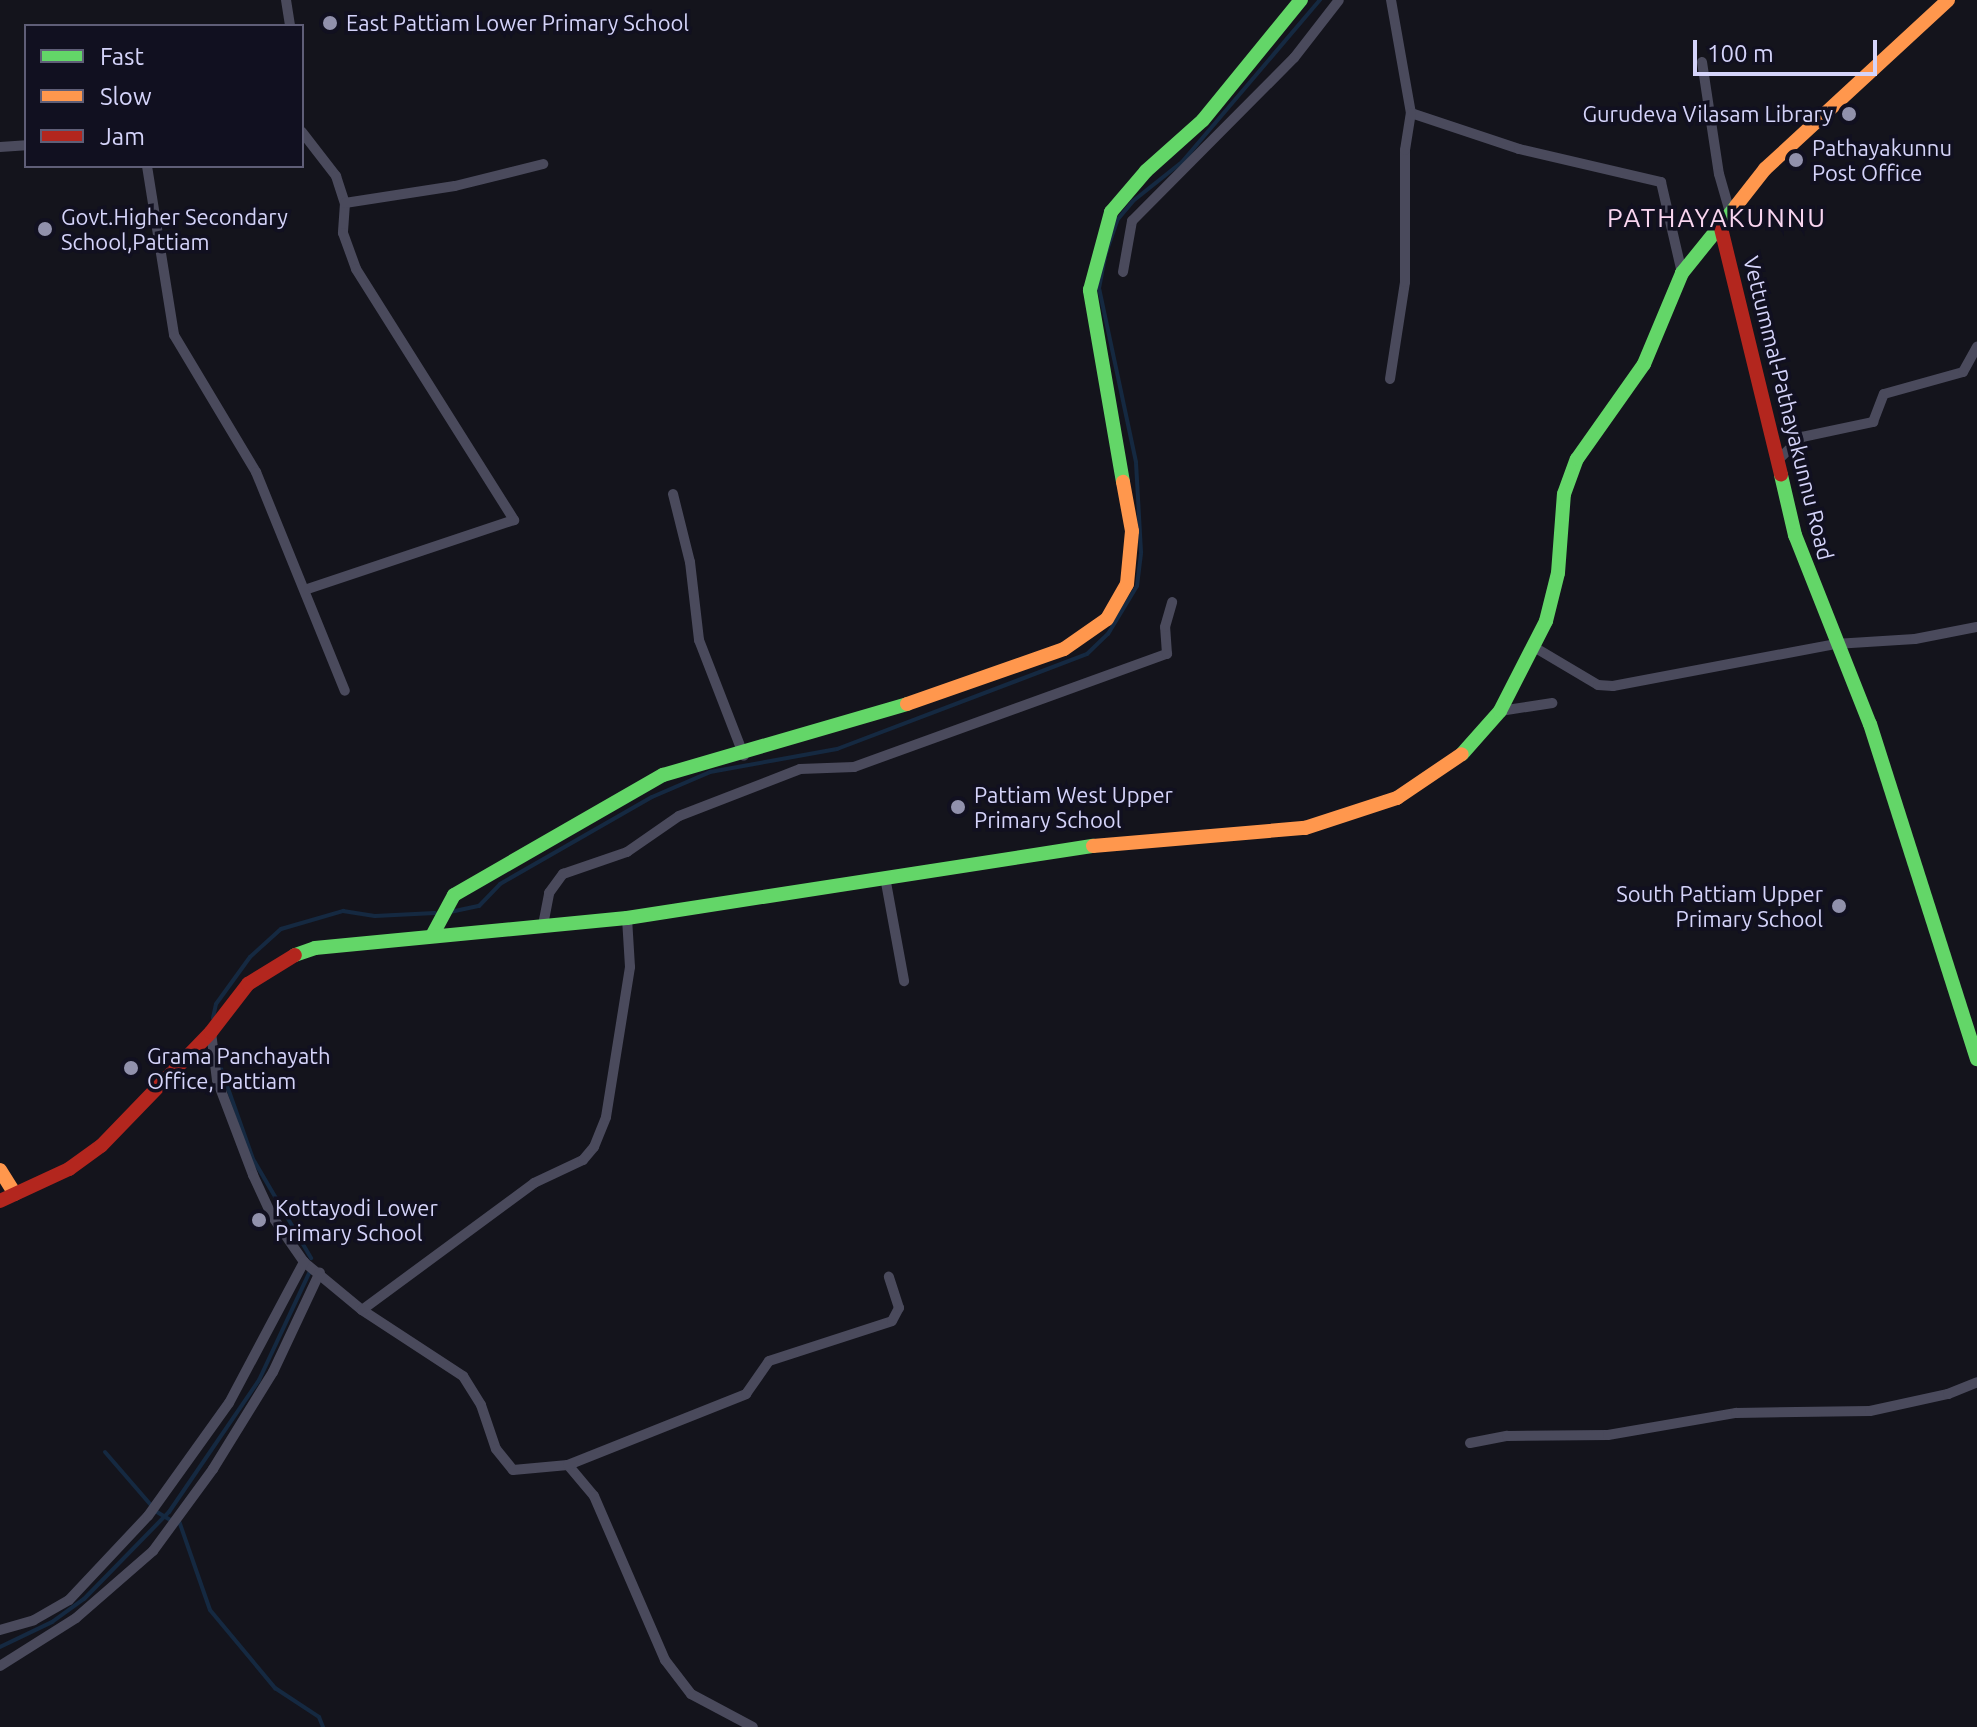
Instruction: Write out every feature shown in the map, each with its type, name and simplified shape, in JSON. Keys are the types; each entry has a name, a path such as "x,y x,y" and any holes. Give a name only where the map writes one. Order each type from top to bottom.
{"main road":[{"path":"433,934 454,895 663,775 744,756 1064,649 1107,619 1127,584 1132,531 1090,290 1111,212 1146,171 1203,120 1301,0"},
{"path":"0,1201 69,1169 101,1146 211,1032 248,984 282,960 357,940 627,918 1148,838 1305,828 1349,817 1397,798 1474,745 1500,711 1534,647 1558,573 1564,494 1577,459 1644,364 1682,273 1724,214 1900,39 1948,0"},
{"name":"Vettummal-Pathayakunnu Road","path":"1724,214 1795,535 1835,644 1870,724 1977,1059"},
{"path":"0,1170 15,1194"}],"street":[{"path":"286,0 290,24"},
{"path":"1123,272 1132,221 1294,58 1339,0"},
{"path":"1390,379 1405,282 1405,150 1411,113 1391,0"},
{"path":"1702,62 1724,214"},
{"path":"1411,113 1519,149 1661,182 1682,273"},
{"path":"304,135 336,176 345,203 343,233 356,269 514,520 308,589"},
{"path":"0,147 24,145"},
{"path":"345,203 455,186 543,164"},
{"path":"147,168 174,335 256,472 308,589 345,691"},
{"path":"1777,461 1802,437 1873,422 1884,394 1963,372 1977,347"},
{"path":"673,494 690,562 699,640 744,756"},
{"path":"543,925 549,893 563,874 627,852 679,816 800,769 854,767 1167,654 1165,627 1172,602"},
{"path":"1534,647 1598,685 1613,686 1835,644 1915,639 1977,627"},
{"path":"1500,711 1552,703"},
{"path":"885,877 904,981"},
{"path":"362,1310 534,1183 583,1160 594,1147 606,1117 630,967 627,918"},
{"path":"211,1032 217,1080 272,1216 304,1262 320,1272 362,1310 463,1376 481,1405 496,1449 513,1470 568,1465 746,1394 769,1361 892,1321 899,1308 889,1277"},
{"path":"0,1630 34,1620 69,1600 148,1516 229,1403 304,1262"},
{"path":"0,1666 76,1618 153,1551 213,1469 273,1372 320,1272"},
{"path":"1470,1443 1507,1436 1608,1435 1736,1413 1870,1411 1948,1394 1977,1382"},
{"path":"568,1465 594,1496 665,1660 691,1694 753,1727"}],"waterway":[{"path":"450,912 479,906 500,884 652,797 710,772 837,749 1087,654 1108,634 1137,586 1141,552 1136,462 1099,288 1105,256 1118,219 1133,201 1182,162 1320,0"},
{"path":"213,1018 216,1004 250,957 281,929 343,911 375,916 435,913"},
{"path":"219,1063 253,1159 311,1258"},
{"path":"0,1647 52,1622 84,1599 169,1512 259,1380 310,1271"},
{"path":"105,1452 157,1512 172,1521"},
{"path":"179,1521 210,1610 275,1688 319,1717 323,1727"}],"traffic: fast":[{"path":"1123,482 1090,290 1111,212 1146,171 1203,120 1301,0"},
{"path":"1462,754 1500,711 1546,621 1558,573 1564,494 1577,459 1644,364 1682,273 1736,206"},
{"path":"1781,475 1795,535 1870,724 1977,1059"},
{"path":"433,934 454,895 663,775 907,704"},
{"path":"295,955 315,948 627,918 1093,846"}],"traffic: slow":[{"path":"1736,206 1765,169 1948,0"},
{"path":"907,704 1064,649 1107,619 1127,584 1132,531 1123,482"},
{"path":"1093,846 1305,828 1397,798 1462,754"},
{"path":"0,1170 15,1194"}],"traffic: jam":[{"path":"1719,220 1781,475"},
{"path":"0,1201 69,1169 101,1146 211,1032 248,984 295,955"}],"place":[{"name":"East Pattiam Lower Primary School","path":"330,23"},
{"name":"Gurudeva Vilasam Library","path":"1849,114"},
{"name":"Pathayakunnu Post Office","path":"1796,160"},
{"name":"Govt.Higher Secondary School,Pattiam","path":"45,229"},
{"name":"Pattiam West Upper Primary School","path":"958,807"},
{"name":"South Pattiam Upper Primary School","path":"1839,906"},
{"name":"Grama Panchayath Office, Pattiam","path":"131,1068"},
{"name":"Kottayodi Lower Primary School","path":"259,1220"}],"district":[{"name":"PATHAYAKUNNU","path":"1717,218"}]}
